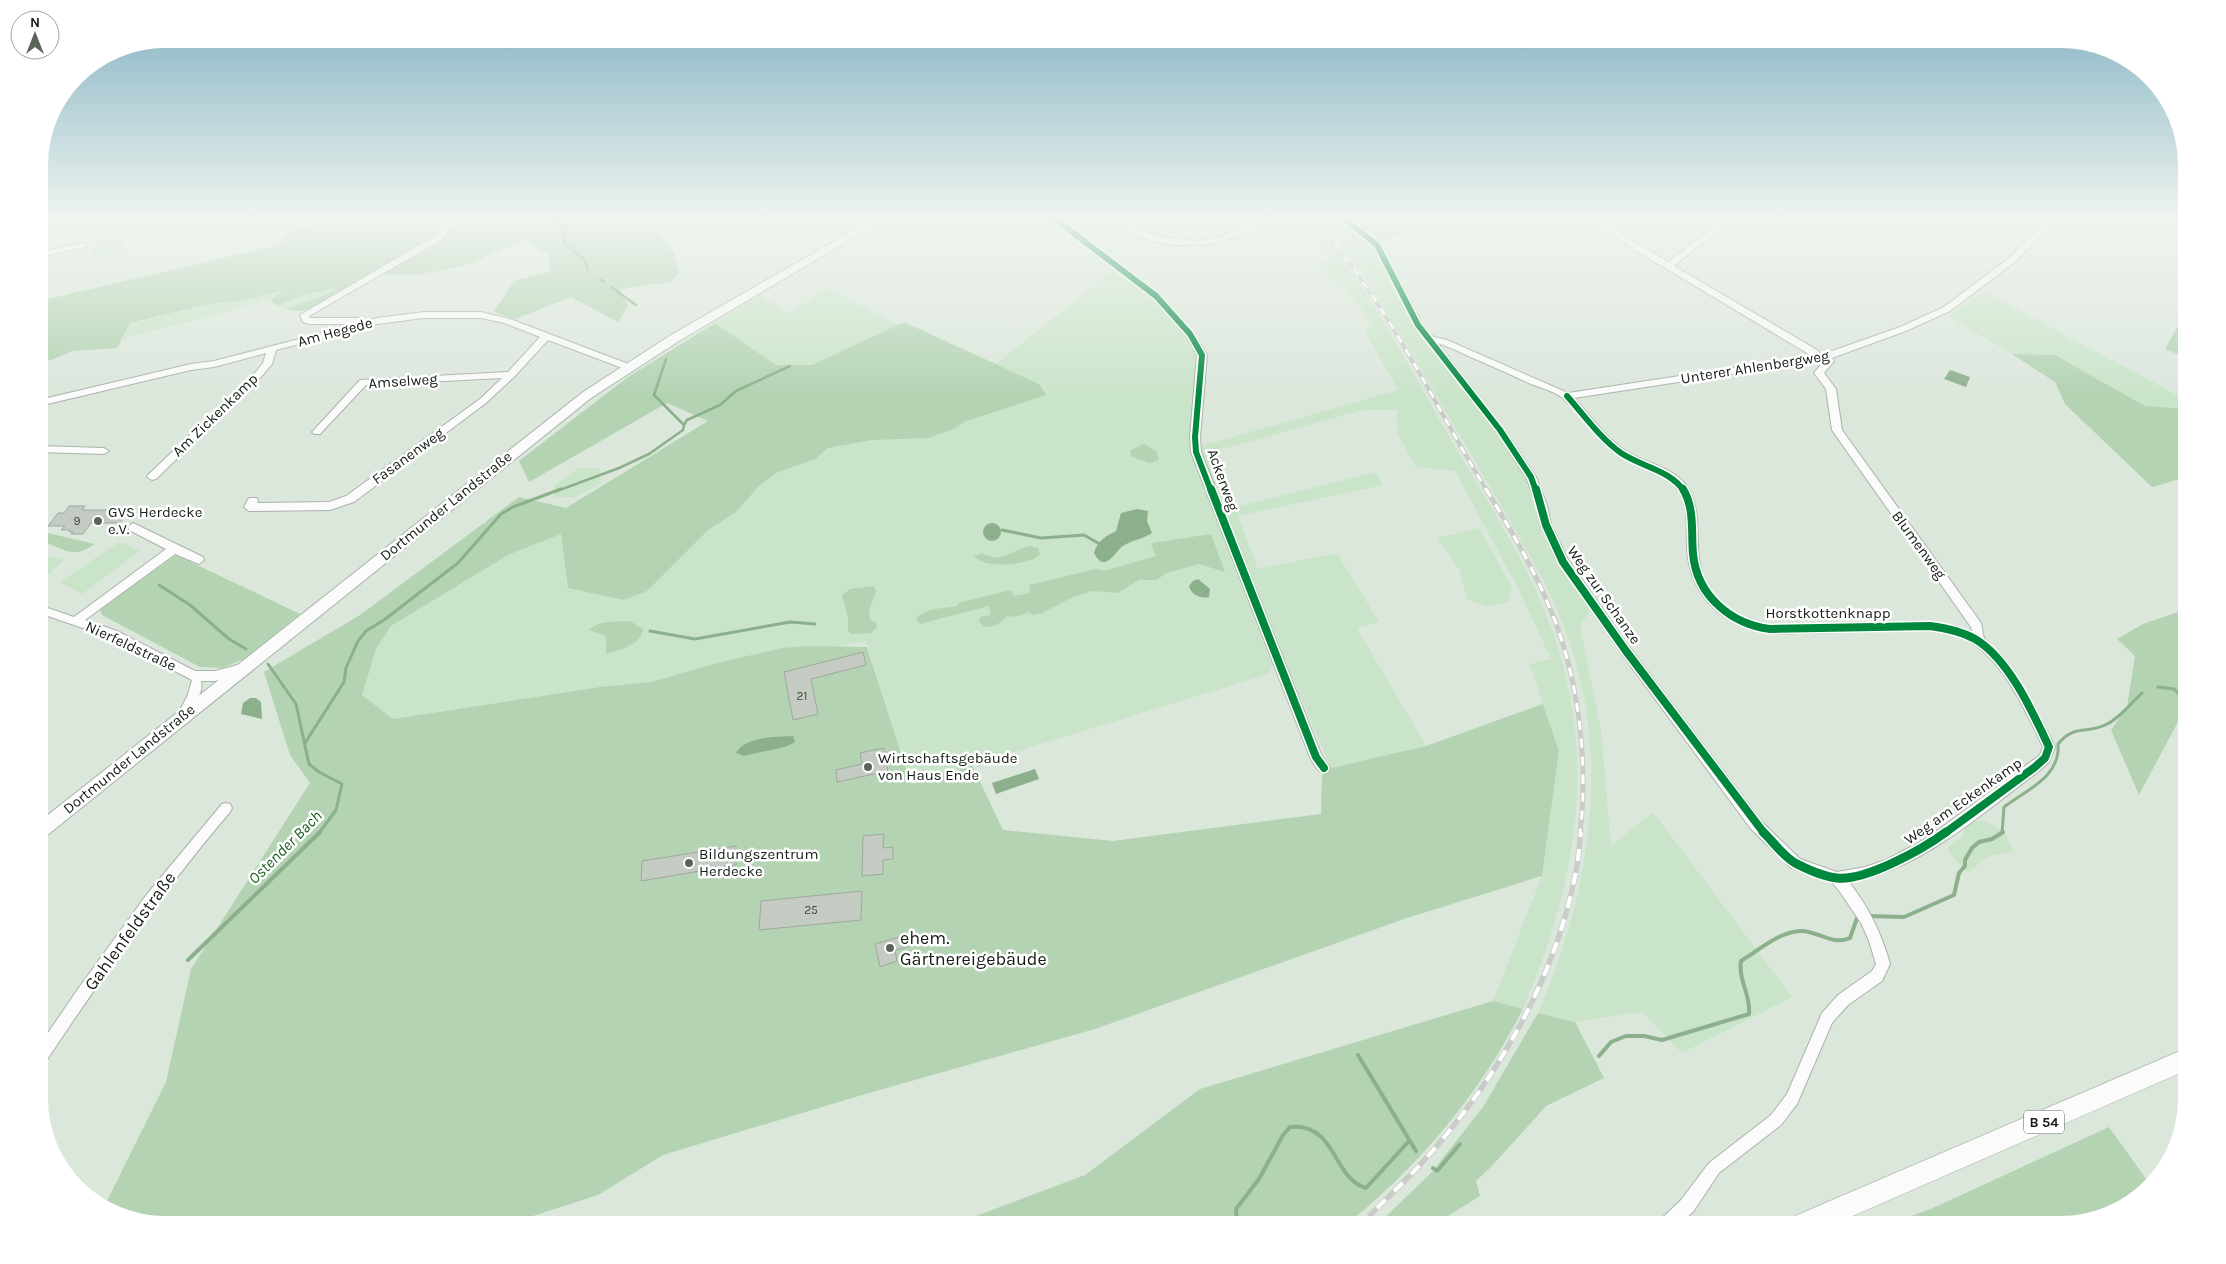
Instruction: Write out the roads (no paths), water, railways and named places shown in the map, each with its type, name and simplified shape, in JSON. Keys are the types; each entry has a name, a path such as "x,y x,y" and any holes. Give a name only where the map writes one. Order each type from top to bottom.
{"main road":[{"name":"Dortmunder Landstraße","path":"48,825 550,423 628,367 780,278"},
{"name":"B 54","path":"1825,1216 2178,1064"}],"street":[{"path":"368,278 304,315 309,321 377,321"},
{"name":"Ackerweg","path":"1132,278 1156,296 1190,334 1202,354 1195,437 1196,452 1316,757 1324,768"},
{"name":"Weg zur Schanze","path":"1394,278 1418,325 1441,357 1500,430 1532,477 1542,505 1546,525 1563,562 1626,651 1751,818 1773,844 1795,863 1836,878"},
{"path":"1689,278 1821,357"},
{"name":"Unterer Ahlenbergweg","path":"1567,396 1821,357 1868,343 1947,309 1988,278"},
{"name":"Am Hegede","path":"48,401 272,349 377,321 424,315 481,315 507,321 628,367"},
{"name":"Fasanenweg","path":"253,501 249,507 330,506 350,499 483,401 511,375 545,337"},
{"path":"1429,338 1444,342 1567,396"},
{"name":"Am Zickenkamp","path":"152,477 258,375 267,364 272,349"},
{"name":"Blumenweg","path":"1821,357 1829,361 1819,373 1831,389 1837,430 1977,626 1978,640 2001,663 2041,730"},
{"name":"Amselweg","path":"317,432 363,382 511,375"},
{"name":"Horstkottenknapp","path":"1567,396 1616,448 1628,457 1677,481 1685,491 1690,501 1693,558 1698,576 1708,596 1722,610 1743,623 1772,629 1930,626 1953,629 1978,640"},
{"path":"48,449 104,452"},
{"path":"132,527 199,560"},
{"path":"76,621 174,549"},
{"name":"Nierfeldstraße","path":"48,612 113,634 195,679 210,694"},
{"name":"Nierfeldstraße","path":"195,679 241,669"},
{"path":"183,715 193,697 195,679"},
{"name":"Weg am Eckenkamp","path":"1836,878 1865,873 1912,854 1986,804 2045,758 2049,748 2041,730"},
{"name":"Gahlenfeldstraße","path":"48,1046 141,913 188,851 226,808"},
{"path":"1676,1216 1687,1206 1714,1168 1776,1120 1792,1099 1828,1018 1843,1000 1877,976 1883,964 1879,946 1869,925 1857,905 1836,878"}],"waterway":[{"path":"600,279 604,282"},
{"path":"611,287 636,305"},
{"path":"666,359 654,395 684,425"},
{"path":"684,425 687,420 720,405 736,391 790,366"},
{"path":"557,491 619,468 649,454 683,430 684,425"},
{"path":"305,743 344,682 346,668 358,641 366,631 384,620 458,563 501,514 513,507 561,489"},
{"path":"1002,530 1041,538 1084,535 1098,543"},
{"path":"159,585 190,605 229,639 246,649"},
{"path":"650,631 695,639 790,622 815,624"},
{"name":"Ostender Bach","path":"268,664 296,704 309,764 319,772 342,784 336,810 319,833"},
{"path":"2158,687 2174,689 2178,693"},
{"path":"2002,833 2004,807 2032,788 2048,774 2054,765 2058,744 2064,738 2076,731 2094,729 2112,721 2142,693"},
{"name":"Ostender Bach","path":"188,960 319,833"},
{"path":"1866,916 1904,917 1954,895 1959,873 1965,866 1965,860 1972,848 1979,842 1992,839 2002,833"},
{"path":"1599,1056 1611,1042 1626,1036 1644,1036 1662,1040 1749,1014 1748,1000 1741,975 1741,961 1777,938 1793,932 1814,933 1837,940 1850,938 1857,918 1860,917"},
{"path":"1358,1055 1416,1151"},
{"path":"1236,1216 1236,1209 1259,1179 1283,1135 1290,1127 1305,1128 1317,1133 1326,1142 1346,1174 1366,1188 1409,1141"},
{"path":"1433,1168 1437,1171 1460,1144"}],"railway":[{"path":"1360,278 1406,350 1487,491"},
{"path":"1486,489 1512,532 1535,576 1559,632 1567,660 1574,688 1582,747 1583,777 1580,833"},
{"path":"1369,1216 1419,1166 1446,1135 1471,1103 1516,1033 1551,959 1564,920 1575,875 1581,832"}],"place":[{"name":"GVS Herdecke e.V.","path":"98,521"},
{"name":"Wirtschaftsgebäude von Haus Ende","path":"868,767"},
{"name":"Bildungszentrum Herdecke","path":"689,863"},
{"name":"ehem. Gärtnereigebäude","path":"890,948"}]}
